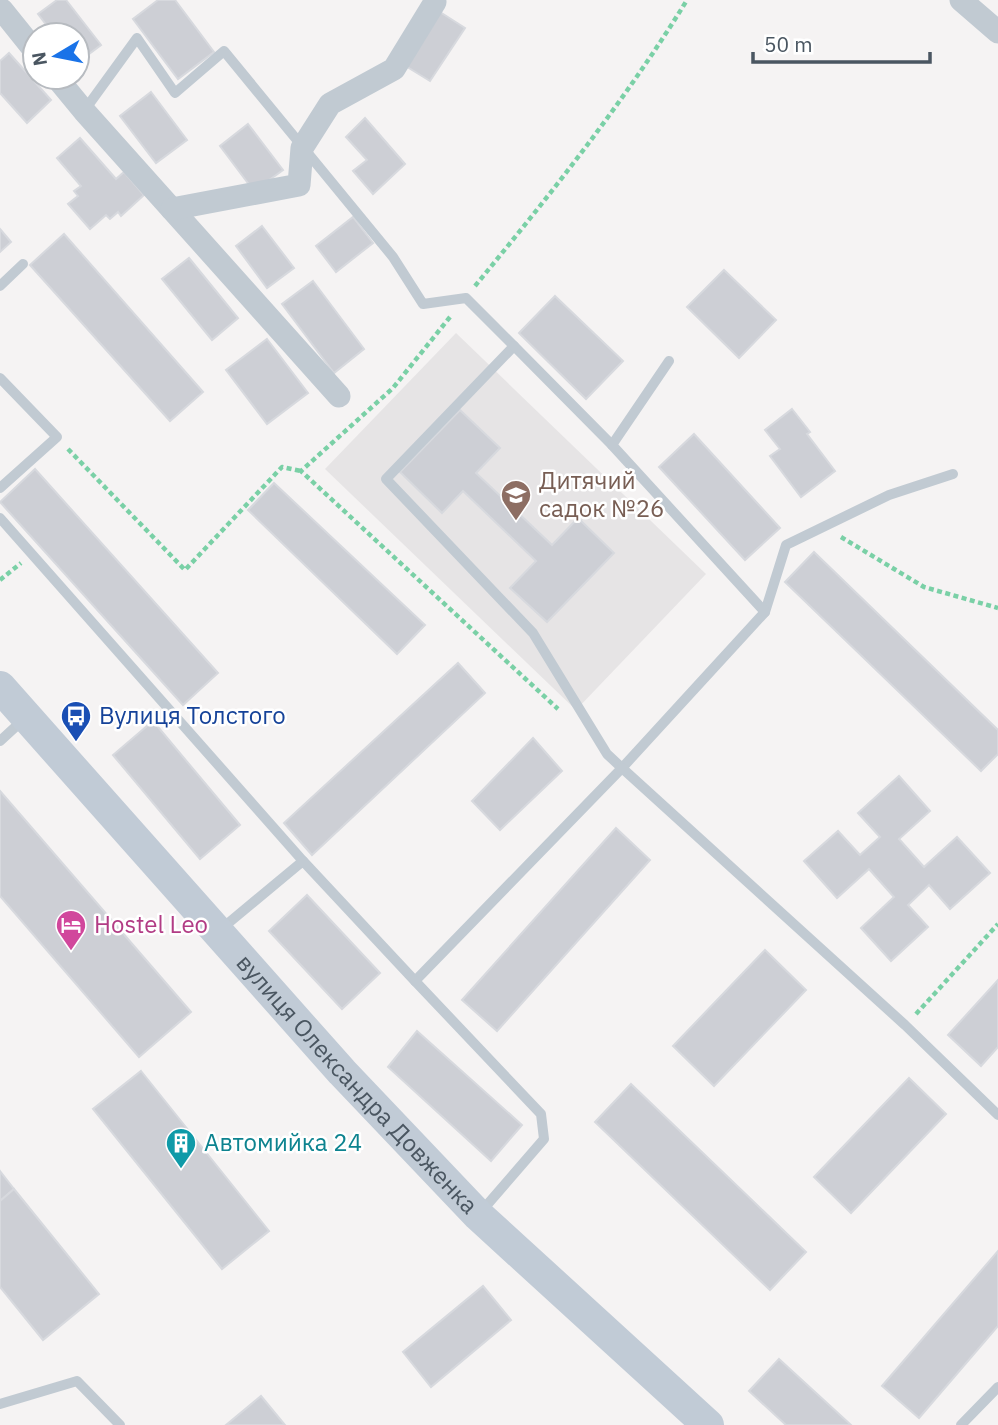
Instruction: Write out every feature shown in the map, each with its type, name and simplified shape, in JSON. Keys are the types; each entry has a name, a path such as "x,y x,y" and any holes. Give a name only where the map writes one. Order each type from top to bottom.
{"main road":[{"name":"вулиця Олександра Довженка","path":"0,687 342,1072 478,1215 708,1425"}],"street":[{"path":"961,0 998,32"},
{"path":"173,209 299,186 302,148 330,104 394,69 435,2"},
{"path":"1,7 21,33"},
{"path":"68,91 339,396"}],"lane":[{"path":"84,111 137,38 175,93 224,51 393,257 423,304 466,298 612,444 765,612"},
{"path":"0,286 23,264"},
{"path":"514,346 386,480 533,633 607,754 905,1025 998,1115"},
{"path":"612,444 669,361"},
{"path":"0,378 57,437 0,488"},
{"path":"415,982 622,768 765,612 786,545 889,495 953,474"},
{"path":"0,518 303,861 541,1114 544,1139 478,1215"},
{"path":"0,741 26,717"},
{"path":"218,931 303,861"},
{"path":"0,1404 77,1381 120,1425"},
{"path":"961,1425 998,1387"}],"path":[{"path":"300,471 393,388 569,167 659,45 687,0"},
{"path":"57,437 185,570 282,467 300,471 562,712"},
{"path":"824,527 924,587 998,608"},
{"path":"0,580 32,553"},
{"path":"905,1025 998,924"}],"shaded area":[{"name":"Дитячий садок №26","path":"456,333 706,574 576,710 325,469"}],"building":[{"path":"57,0 66,0 82,21 43,21 38,14"},
{"path":"158,0 175,0 214,52 178,79 133,19"},
{"path":"440,12 465,28 430,81 404,65"},
{"path":"91,32 101,45 91,52"},
{"path":"9,53 21,66 21,91 43,91 51,100 27,123 0,93 0,61"},
{"path":"151,92 187,140 156,163 120,116"},
{"path":"365,118 405,164 373,194 353,171 367,160 346,137"},
{"path":"248,124 283,170 254,191 220,146"},
{"path":"80,138 116,179 124,172 144,195 121,216 118,212 110,219 106,215 90,229 68,204 78,196 74,191 81,186 57,158"},
{"path":"353,217 373,243 336,272 316,246"},
{"path":"262,226 294,268 267,288 236,246"},
{"path":"0,229 11,242 0,252"},
{"path":"64,234 203,392 170,421 30,265"},
{"path":"189,258 238,318 212,340 162,279"},
{"path":"724,270 776,320 739,358 687,307"},
{"path":"313,281 364,349 334,373 282,304"},
{"path":"555,296 623,361 586,399 519,333"},
{"path":"267,339 308,393 267,424 226,370"},
{"path":"792,409 835,471 801,497 770,456 780,449 765,430"},
{"path":"460,410 500,448 476,473 552,545 578,518 614,553 547,622 510,588 536,561 463,491 442,513 400,472"},
{"path":"694,434 780,528 745,560 659,467"},
{"path":"35,469 218,673 183,705 0,502"},
{"path":"274,483 425,625 397,654 248,510"},
{"path":"814,552 998,730 998,754 981,771 785,582"},
{"path":"458,663 485,693 312,855 284,823"},
{"path":"153,721 240,825 200,859 113,755"},
{"path":"533,738 562,771 500,830 472,801"},
{"path":"899,776 930,811 899,839 924,867 957,837 990,873 950,909 929,885 908,905 928,927 891,961 861,928 894,897 869,869 837,898 804,861 838,831 860,855 880,837 858,813"},
{"path":"0,791 191,1012 139,1057 0,896"},
{"path":"616,828 650,860 497,1031 462,1000"},
{"path":"307,895 380,973 342,1009 269,931"},
{"path":"765,950 806,990 714,1086 673,1046"},
{"path":"998,980 998,1047 981,1066 948,1035"},
{"path":"417,1031 522,1125 491,1161 388,1067"},
{"name":"Автомийка 24","path":"141,1071 269,1231 222,1269 93,1109"},
{"path":"909,1078 946,1114 851,1213 814,1177"},
{"path":"631,1084 806,1252 770,1290 595,1122"},
{"path":"0,1171 14,1189 0,1201"},
{"path":"14,1189 99,1294 43,1340 0,1287 0,1201"},
{"path":"998,1251 998,1326 919,1418 882,1386"},
{"path":"483,1286 511,1320 431,1387 403,1352"},
{"path":"779,1359 851,1425 786,1425 749,1391"},
{"path":"261,1396 285,1425 226,1425"}],"place":[{"name":"Дитячий садок №26","path":"516,522"},
{"name":"Вулиця Толстого","path":"76,743"},
{"name":"Hostel Leo","path":"71,952"},
{"name":"Автомийка 24","path":"181,1170"}]}
